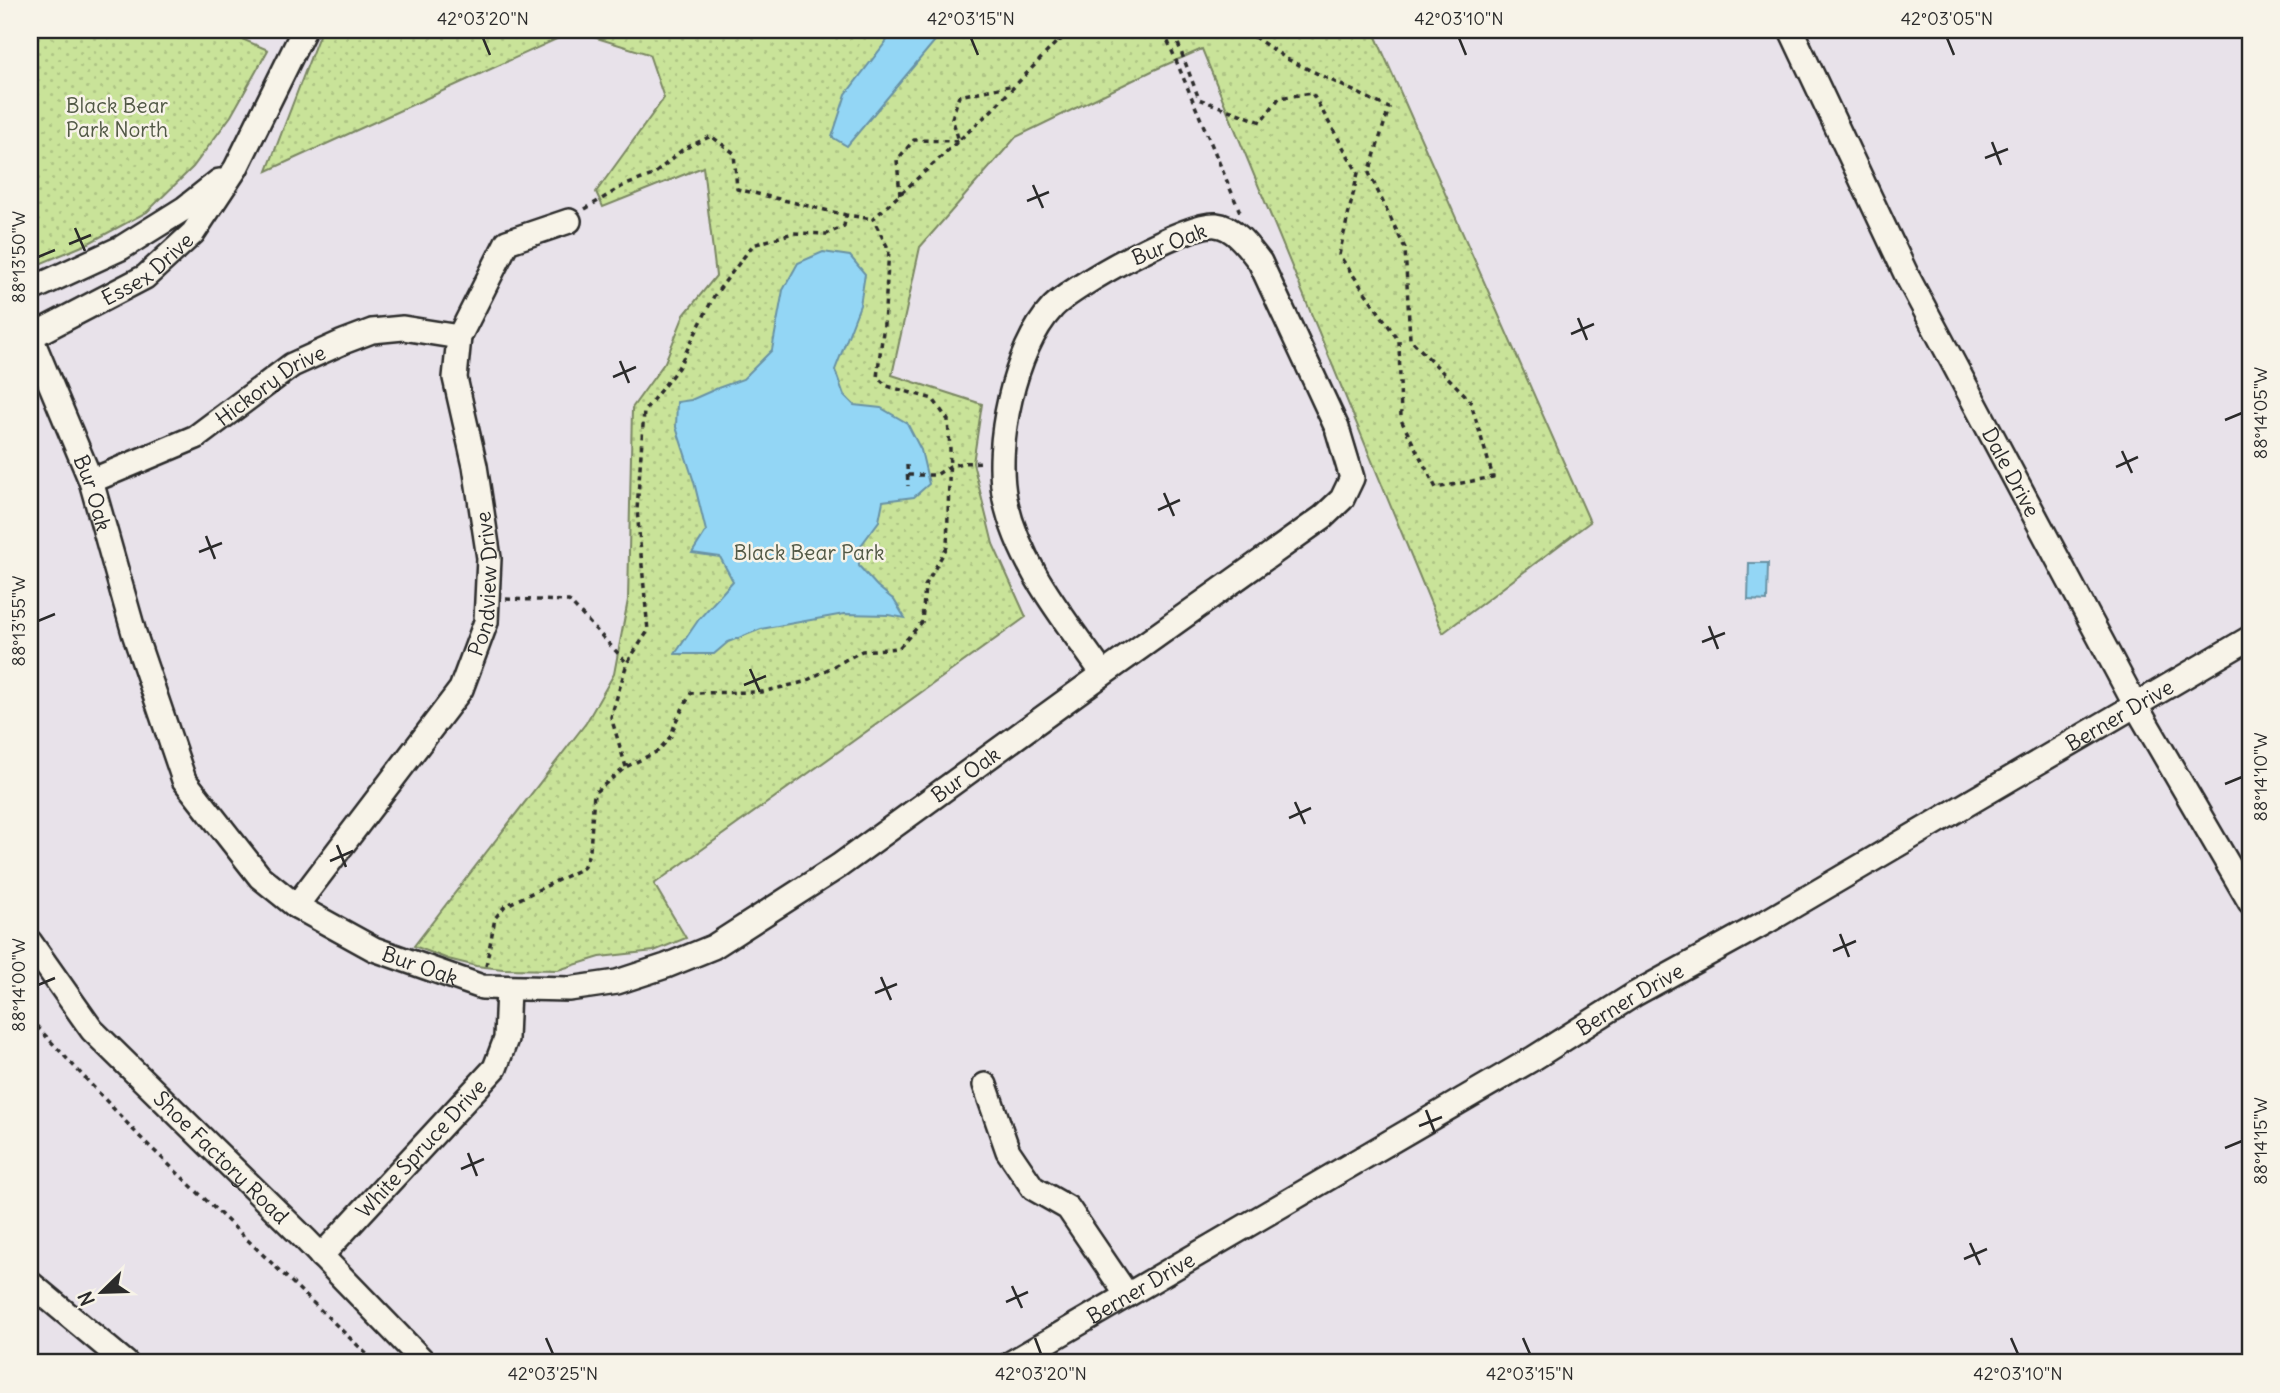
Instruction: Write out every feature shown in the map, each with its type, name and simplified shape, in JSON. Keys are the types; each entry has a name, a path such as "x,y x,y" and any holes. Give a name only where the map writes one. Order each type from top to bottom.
{"street":[{"name":"Essex Drive","path":"30,336 145,277 193,233 236,168 304,30"},
{"name":"Dale Drive","path":"1791,30 1907,276 2136,706 2250,902"},
{"name":"Essex Drive","path":"30,290 121,248 185,208 236,168"},
{"name":"Pondview Drive","path":"296,906 461,688 486,622 489,558 475,466 455,378 459,337 507,242 569,221"},
{"name":"Bur Oak","path":"30,336 91,481 134,633 184,780 260,877 296,906 373,949 482,987 569,989 617,982 713,947 839,866 1323,517 1342,499 1352,478 1337,428 1259,262 1246,244 1217,225 1175,237 1077,288 1052,308 1033,337 1019,371 1002,440 1005,498 1013,531 1029,566 1103,674"},
{"name":"Hickory Drive","path":"91,481 196,436 292,365 343,342 372,331 403,328 459,337"},
{"name":"Berner Drive","path":"1011,1363 1513,1070 1635,994 1766,922 2250,638"},
{"name":"Shoe Factory Road","path":"30,943 92,1030 321,1256 414,1359"},
{"name":"White Spruce Drive","path":"321,1256 495,1069 506,1039 508,989"},
{"path":"985,1085 1008,1151 1033,1188 1068,1208 1127,1296"},
{"path":"30,1283 126,1363"}],"path":[{"path":"873,219 1016,85 1068,30"},
{"path":"1057,41 1093,32 1116,30 1174,33 1199,99 1261,122 1279,98 1312,93 1358,173 1339,254 1399,341 1401,420 1436,488 1493,477 1470,400 1410,339 1405,248 1369,173 1389,108 1287,59 1244,30"},
{"path":"1163,30 1241,214 1233,234"},
{"path":"958,141 952,118 959,96 1016,85"},
{"path":"569,221 623,186 653,175 682,150 711,136 734,153 737,189 873,219"},
{"path":"900,195 897,160 914,141 958,141"},
{"path":"626,767 611,717 627,663 648,631 637,510 644,411 678,368 714,296 753,244 793,233 827,234 844,226 846,215"},
{"path":"482,987 495,918 505,906 583,868 590,851 594,793 626,767 658,751 671,736 691,693 762,692 804,682 862,651 899,648 922,622 925,586 947,547 950,466 948,420 933,399 887,386 877,377 889,250 873,219"},
{"path":"908,475 936,475 950,466 962,463 1002,461"},
{"path":"907,464 908,486"},
{"path":"487,599 569,601 627,663"},
{"path":"30,1018 140,1137 376,1363"}],"green space":[{"name":"Black Bear Park North","path":"30,30 221,30 268,50 231,116 193,167 147,212 87,244 30,268"},
{"name":"Black Bear Park","path":"321,30 1373,30 1590,522 1443,633 1202,49 1016,137 920,247 892,375 982,404 973,463 993,544 1026,617 654,884 686,938 654,951 600,957 558,970 476,966 414,946 586,723 614,674 628,600 632,408 665,362 684,315 716,276 703,167 603,207 596,192 664,98 649,54 574,31 267,171"}],"water":[{"path":"895,30 944,30 847,146 832,137 846,94"},
{"path":"823,252 850,256 865,274 860,305 835,370 844,395 854,405 881,408 907,423 921,450 929,484 914,497 883,501 879,521 859,548 859,566 894,600 905,618 844,614 761,629 728,642 714,654 675,654 699,619 733,581 720,557 692,553 706,531 676,427 677,402 691,400 743,379 772,350 783,290 798,263"},
{"path":"1749,563 1768,563 1767,601 1748,600"}]}
